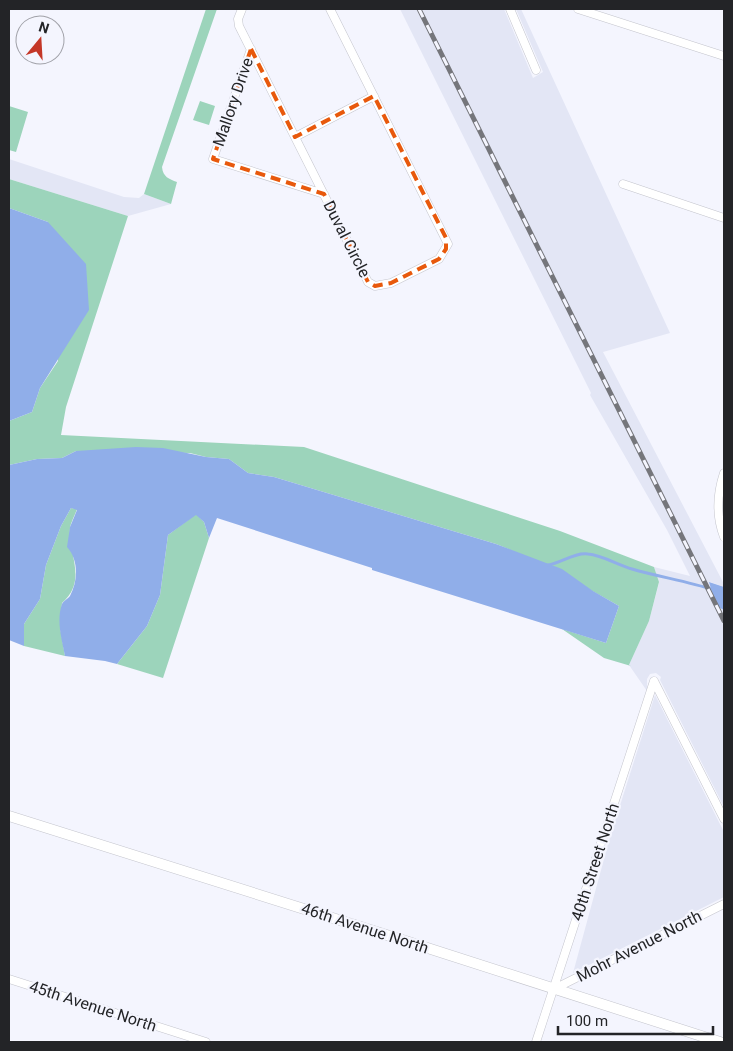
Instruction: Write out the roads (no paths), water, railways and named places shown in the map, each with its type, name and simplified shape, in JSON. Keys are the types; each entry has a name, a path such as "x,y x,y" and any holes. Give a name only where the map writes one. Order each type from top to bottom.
{"street":[{"name":"Duval Circle","path":"242,9 238,19 239,26 368,282 375,286 391,283 438,259 448,244 330,9"},
{"path":"510,9 536,70"},
{"path":"578,9 724,56"},
{"name":"Mallory Drive","path":"251,49 213,159 324,194"},
{"path":"295,137 374,96"},
{"path":"623,184 724,218"},
{"path":"724,473 719,489 719,523 724,537"},
{"name":"40th Street North","path":"536,1042 654,681 724,819"},
{"name":"46th Avenue North","path":"9,816 720,1042"},
{"name":"Mohr Avenue North","path":"554,989 724,904"},
{"name":"45th Avenue North","path":"9,978 206,1042"}],"water":[{"path":"9,208 48,222 86,264 89,310 40,388 32,412 9,421"},
{"path":"136,447 163,448 206,457 229,459 248,473 274,477 496,544 562,569 593,591 619,606 606,643 372,570 372,568 217,518 209,538 204,522 196,515 168,535 160,595 147,626 117,664 65,656 60,630 60,610 73,590 76,577 74,558 67,547 70,527 77,510 71,508 61,526 46,565 40,599 24,624 24,646 9,640 9,465 37,459 62,458 76,451"},
{"path":"709,582 724,587 724,610 716,606"}],"waterway":[{"path":"548,565 573,556 593,555 632,569 714,590"}],"railway":[{"path":"419,9 724,621"}]}
